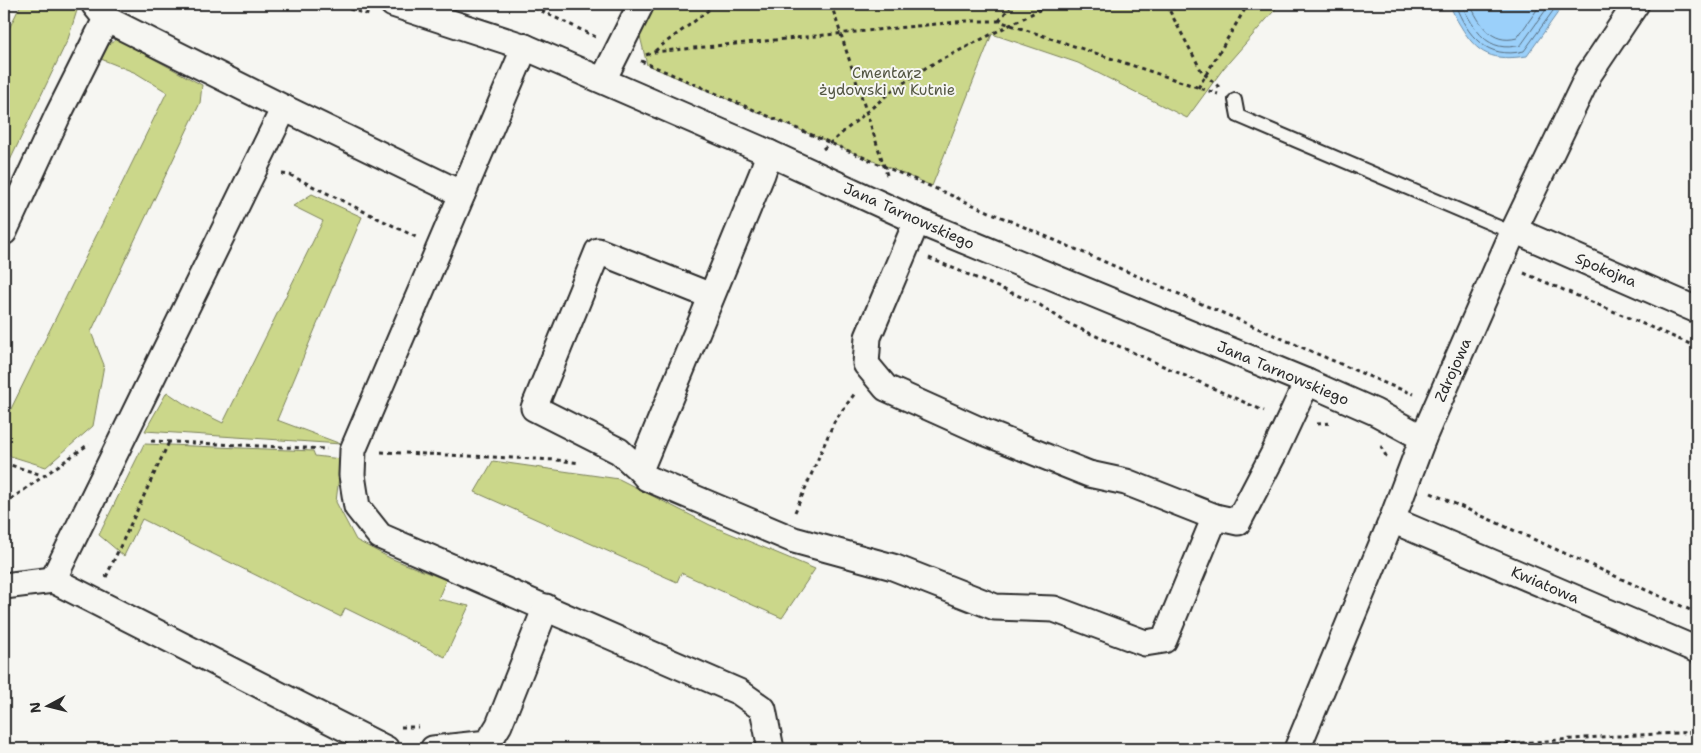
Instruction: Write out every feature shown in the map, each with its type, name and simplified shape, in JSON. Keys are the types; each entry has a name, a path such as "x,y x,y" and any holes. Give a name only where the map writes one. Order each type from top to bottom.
{"street":[{"name":"Jana Tarnowskiego","path":"393,4 525,47 769,153 916,222 1307,382 1375,412 1423,438"},
{"path":"603,80 641,4"},
{"name":"Zdrojowa","path":"1297,749 1392,520 1423,438 1514,232 1589,74 1636,4"},
{"path":"4,232 58,115 100,11 284,108 462,194"},
{"path":"525,47 353,450 352,475 356,507 380,536 739,692 763,709 771,749"},
{"path":"53,580 284,108"},
{"path":"640,470 769,153"},
{"path":"916,222 868,337 866,364 886,388 984,432 1089,474 1126,482 1215,517 1238,522 1274,453 1307,382"},
{"name":"Spokojna","path":"1514,232 1697,310"},
{"path":"711,296 598,252 534,408 619,451 647,478 794,540 893,567 995,607 1054,609 1144,643 1164,640 1215,517"},
{"name":"Kwiatowa","path":"1392,520 1697,650"},
{"path":"4,586 53,580 391,738"},
{"path":"433,749 489,746 499,726 546,607"}],"lane":[{"path":"1235,100 1238,116 1514,232"}],"path":[{"path":"527,4 619,47"},
{"path":"654,52 715,4"},
{"path":"831,4 890,183"},
{"path":"999,21 1012,4"},
{"path":"802,168 893,90 928,67 1051,4"},
{"path":"1166,4 1202,72 1235,100"},
{"path":"1198,88 1248,4"},
{"path":"1235,100 999,21 967,21 654,52 636,59 657,66 1388,385"},
{"path":"277,173 290,175 439,248"},
{"path":"906,248 1040,305 1067,324 1289,421 1299,425 1336,423"},
{"path":"1519,270 1697,347"},
{"path":"791,520 834,422 865,378 873,372"},
{"path":"4,504 101,435 121,443"},
{"path":"106,577 169,442"},
{"path":"4,463 43,475"},
{"path":"1427,492 1697,613"},
{"path":"4,509 6,518 4,530"},
{"path":"391,738 424,727"},
{"path":"1441,749 1599,737 1697,732"}],"green space":[{"path":"21,4 79,4 68,39 4,173 4,39"},
{"name":"Cmentarz żydowski w Kutnie","path":"653,4 1280,4 1223,69 1187,118 1078,63 992,34 932,186 647,65 639,32"},
{"path":"117,39 202,85 200,103 91,332 104,365 93,426 46,467 4,454 4,423 167,92 136,73 101,59 101,50"},
{"path":"312,194 362,217 277,420 341,444 145,431 167,392 186,405 223,423 323,221 293,206"},
{"path":"144,444 313,451 315,456 341,459 336,502 356,540 390,558 446,580 438,599 469,606 445,657 345,608 341,617 142,519 124,556 99,535"},
{"path":"493,461 619,479 710,525 815,569 782,618 681,573 677,582 475,492"}],"water":[{"path":"1450,4 1564,4 1527,56 1505,58 1488,54 1473,44 1457,20"}]}
